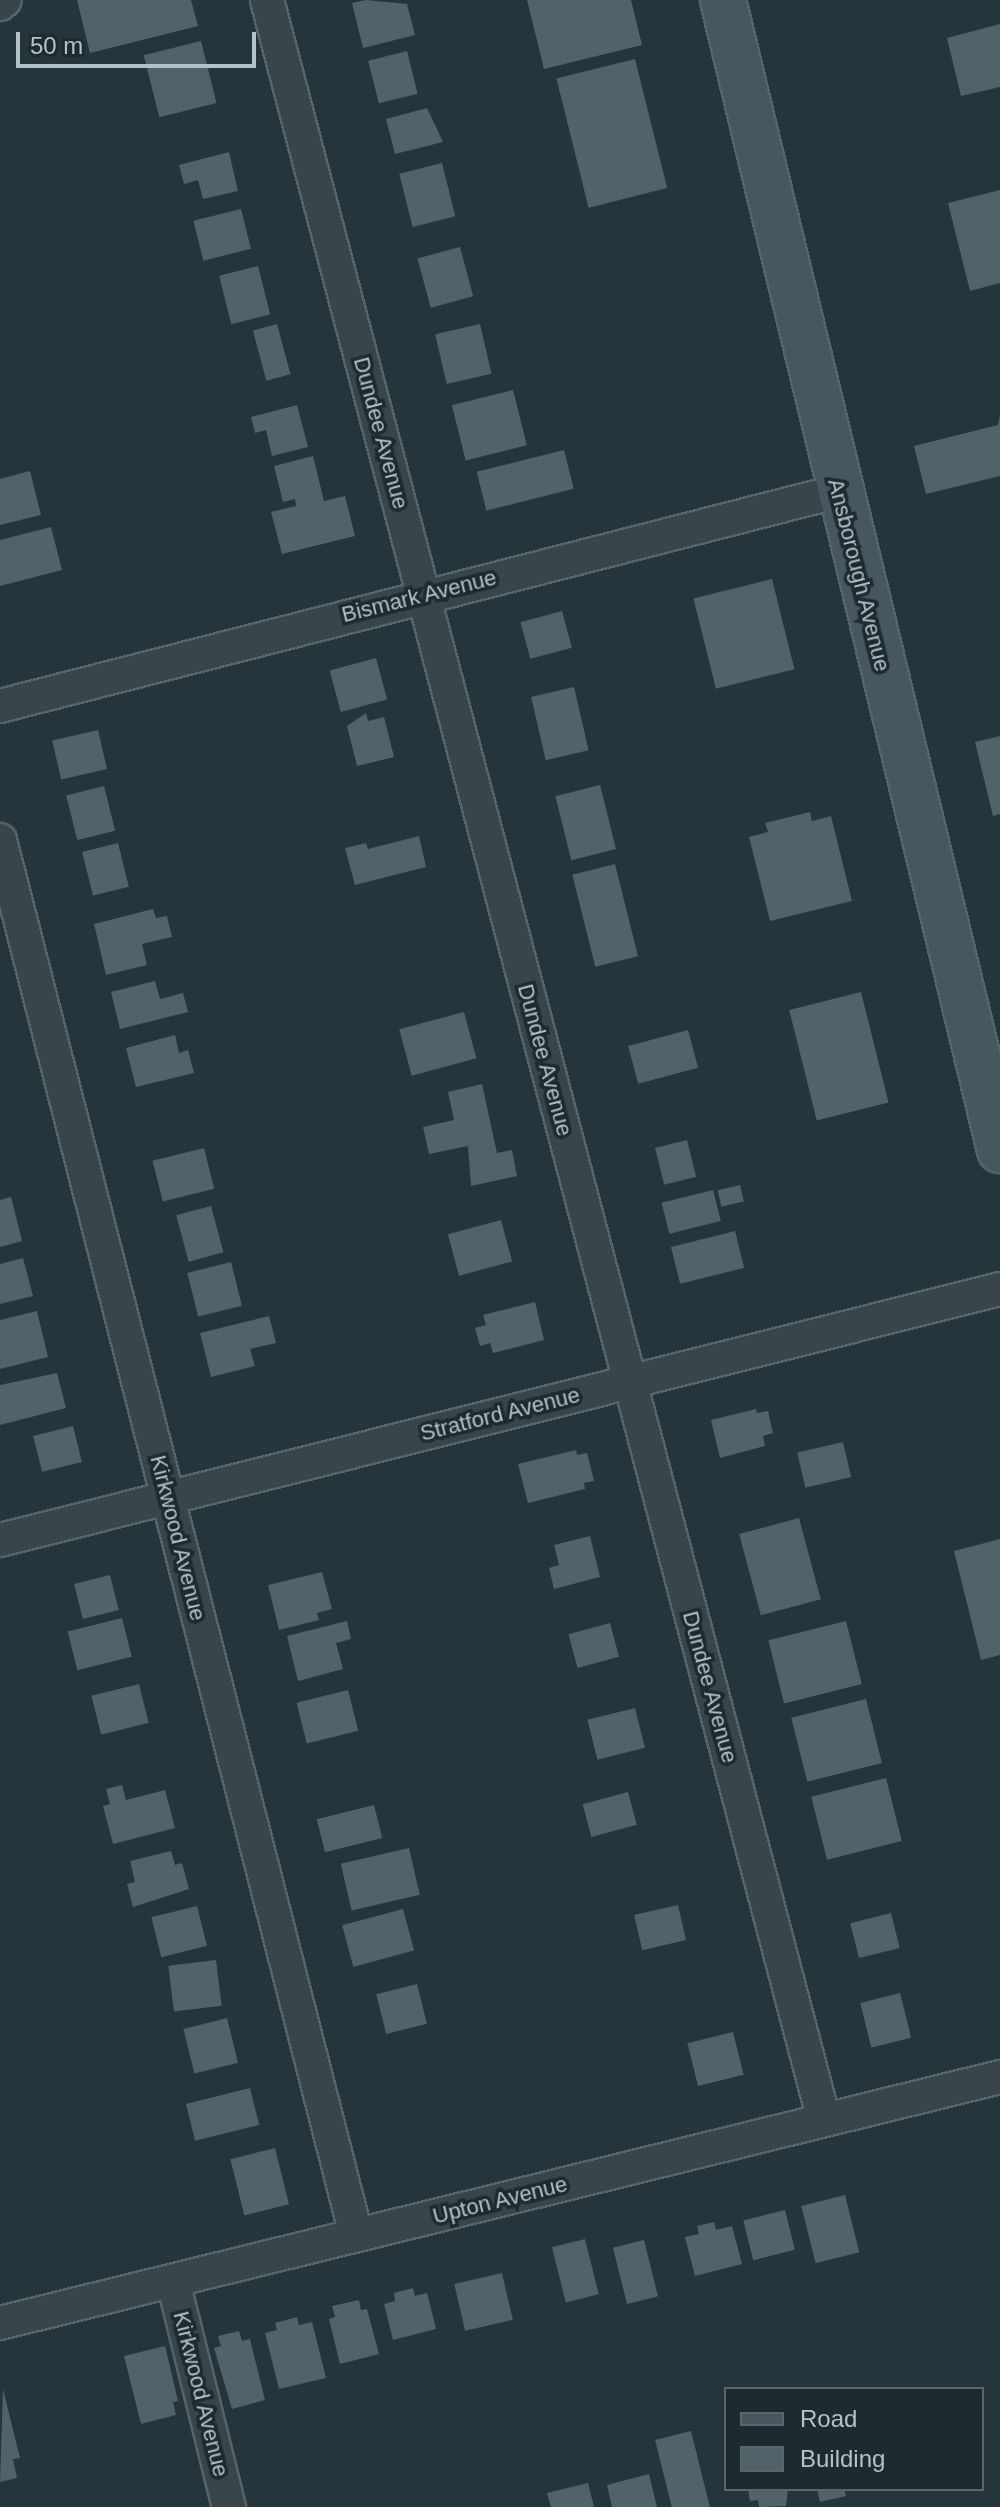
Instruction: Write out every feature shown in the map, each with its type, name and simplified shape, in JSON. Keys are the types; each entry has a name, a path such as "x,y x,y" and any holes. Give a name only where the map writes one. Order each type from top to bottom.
{"main road":[{"name":"Ansborough Avenue","path":"723,0 1000,1150"}],"street":[{"path":"0,4 5,0"},
{"name":"Dundee Avenue","path":"267,0 824,2120"},
{"name":"Bismark Avenue","path":"0,706 423,594 839,491"},
{"name":"Kirkwood Avenue","path":"0,840 356,2235"},
{"name":"Stratford Avenue","path":"0,1540 1000,1289"},
{"name":"Upton Avenue","path":"0,2323 1000,2077"},
{"name":"Kirkwood Avenue","path":"173,2281 229,2507"}],"building":[{"path":"77,0 191,0 198,26 90,53"},
{"path":"366,0 407,4 415,35 363,48 352,3"},
{"path":"527,0 631,0 642,45 544,69"},
{"path":"1000,24 1000,87 961,96 947,38"},
{"path":"201,41 216,103 159,117 144,55"},
{"path":"407,51 418,94 379,103 368,61"},
{"path":"635,59 667,188 589,208 556,79"},
{"path":"427,108 443,142 395,154 386,119"},
{"path":"229,152 238,191 203,199 198,180 184,184 179,165"},
{"path":"442,163 455,216 413,227 399,174"},
{"path":"1000,190 1000,283 970,291 948,203"},
{"path":"241,209 251,249 203,261 193,221"},
{"path":"460,247 473,296 431,308 417,258"},
{"path":"258,266 270,315 231,324 219,276"},
{"path":"277,324 290,374 266,381 253,330"},
{"path":"480,324 491,374 447,384 435,334"},
{"path":"513,390 527,445 466,461 452,405"},
{"path":"297,405 308,447 272,456 266,430 255,433 251,417"},
{"path":"1000,415 1000,476 926,494 914,446 998,425"},
{"path":"564,450 574,489 486,511 477,472"},
{"path":"313,456 324,501 345,496 355,536 282,554 271,512 296,506 295,499 283,502 274,466"},
{"path":"30,471 41,515 0,525 0,479"},
{"path":"51,527 62,570 0,586 0,540"},
{"path":"772,579 794,669 716,689 693,599"},
{"path":"562,611 572,648 530,659 520,622"},
{"path":"376,658 387,700 341,712 330,670"},
{"path":"574,687 589,750 546,760 531,697"},
{"path":"366,713 368,721 384,717 394,757 357,766 347,726"},
{"path":"98,730 107,769 61,780 52,741"},
{"path":"1000,736 1000,814 993,816 975,742"},
{"path":"600,785 616,849 571,860 555,796"},
{"path":"104,786 115,831 77,840 66,795"},
{"path":"810,812 812,821 831,816 852,901 770,921 749,837 768,832 765,823"},
{"path":"419,836 426,867 355,885 345,848 366,843 368,849"},
{"path":"118,843 129,887 93,896 82,852"},
{"path":"615,864 638,956 595,967 572,875"},
{"path":"153,909 156,918 167,916 172,937 142,944 147,965 106,975 94,924"},
{"path":"155,981 160,999 183,993 188,1012 120,1029 111,992"},
{"path":"861,992 889,1103 817,1121 789,1010"},
{"path":"464,1012 476,1058 412,1076 399,1029"},
{"path":"688,1030 698,1068 638,1084 628,1046"},
{"path":"175,1035 179,1053 188,1050 194,1073 136,1087 126,1048"},
{"path":"482,1084 497,1153 512,1150 517,1176 471,1186 468,1146 429,1154 423,1127 454,1120 448,1092"},
{"path":"687,1140 696,1177 664,1185 655,1148"},
{"path":"204,1148 214,1189 163,1202 153,1161"},
{"path":"740,1185 744,1202 721,1207 718,1190"},
{"path":"713,1190 721,1221 669,1234 662,1203"},
{"path":"11,1197 22,1241 0,1247 0,1200"},
{"path":"211,1206 223,1252 189,1262 176,1215"},
{"path":"501,1220 512,1262 459,1276 448,1234"},
{"path":"735,1231 744,1268 680,1284 671,1247"},
{"path":"23,1258 33,1296 0,1304 0,1264"},
{"path":"231,1262 242,1306 198,1317 187,1273"},
{"path":"535,1302 544,1340 493,1353 490,1343 480,1346 475,1328 486,1325 483,1315"},
{"path":"37,1311 48,1357 0,1369 0,1320"},
{"path":"269,1316 276,1343 250,1349 255,1366 211,1377 200,1333"},
{"path":"57,1373 66,1408 0,1425 0,1385"},
{"path":"756,1409 757,1413 768,1411 773,1433 763,1436 765,1446 720,1458 711,1420"},
{"path":"73,1426 82,1462 42,1472 33,1436"},
{"path":"843,1442 851,1477 805,1488 797,1453"},
{"path":"576,1450 577,1455 587,1453 594,1481 584,1483 585,1489 528,1503 518,1464"},
{"path":"799,1518 821,1599 761,1615 739,1534"},
{"path":"590,1536 600,1577 554,1589 549,1568 559,1565 554,1545"},
{"path":"1000,1539 1000,1655 981,1660 954,1551"},
{"path":"322,1572 332,1609 317,1613 319,1620 279,1630 268,1585"},
{"path":"110,1575 119,1610 83,1619 74,1584"},
{"path":"122,1618 132,1657 77,1670 68,1632"},
{"path":"347,1621 351,1639 336,1643 343,1669 298,1681 287,1636"},
{"path":"846,1621 862,1684 784,1703 768,1640"},
{"path":"610,1623 619,1657 578,1668 568,1634"},
{"path":"139,1684 149,1723 101,1735 91,1696"},
{"path":"348,1690 358,1731 307,1744 297,1703"},
{"path":"866,1699 882,1763 807,1782 791,1718"},
{"path":"635,1708 645,1748 597,1760 587,1720"},
{"path":"886,1778 902,1841 827,1860 811,1797"},
{"path":"122,1785 126,1800 165,1790 175,1828 113,1844 103,1806 110,1804 106,1789"},
{"path":"628,1792 637,1825 591,1837 583,1804"},
{"path":"374,1805 382,1838 325,1852 317,1819"},
{"path":"409,1848 420,1895 352,1911 341,1864"},
{"path":"171,1851 175,1865 182,1863 189,1889 133,1907 127,1884 135,1882 130,1861"},
{"path":"678,1905 686,1940 642,1950 634,1915"},
{"path":"197,1906 207,1946 161,1957 151,1917"},
{"path":"403,1909 414,1951 353,1967 342,1925"},
{"path":"891,1913 900,1948 859,1958 850,1923"},
{"path":"216,1960 222,2006 174,2012 168,1966"},
{"path":"417,1984 427,2024 386,2034 376,1994"},
{"path":"900,1993 911,2038 871,2048 860,2003"},
{"path":"227,2018 238,2063 194,2074 183,2029"},
{"path":"733,2032 744,2075 698,2086 687,2043"},
{"path":"250,2088 259,2125 195,2141 186,2104"},
{"path":"275,2148 289,2204 244,2215 230,2159"},
{"path":"845,2195 859,2252 816,2263 801,2206"},
{"path":"785,2210 795,2250 753,2260 743,2220"},
{"path":"714,2222 716,2230 732,2226 742,2264 695,2276 685,2237 699,2234 697,2226"},
{"path":"585,2239 599,2294 566,2303 552,2247"},
{"path":"644,2240 658,2296 627,2304 613,2248"},
{"path":"502,2273 513,2320 465,2331 454,2284"},
{"path":"413,2288 415,2296 427,2293 436,2329 393,2340 384,2304 395,2301 394,2293"},
{"path":"359,2300 361,2310 367,2309 379,2354 340,2364 329,2319 335,2317 332,2306"},
{"path":"297,2317 299,2325 312,2322 326,2378 279,2389 265,2333 277,2330 275,2323"},
{"path":"239,2331 242,2341 250,2339 265,2400 232,2409 214,2348 221,2346 218,2336"},
{"path":"165,2346 178,2401 173,2402 176,2415 141,2424 124,2356"},
{"path":"3,2389 20,2458 13,2459 17,2478 0,2482"},
{"path":"691,2431 710,2507 672,2507 655,2440"},
{"path":"649,2474 657,2507 612,2507 607,2485"},
{"path":"588,2483 594,2507 551,2507 547,2493"},
{"path":"748,2491 788,2491 786,2506 759,2507 758,2500 750,2501"},
{"path":"817,2491 845,2491 846,2496 820,2502"}]}
